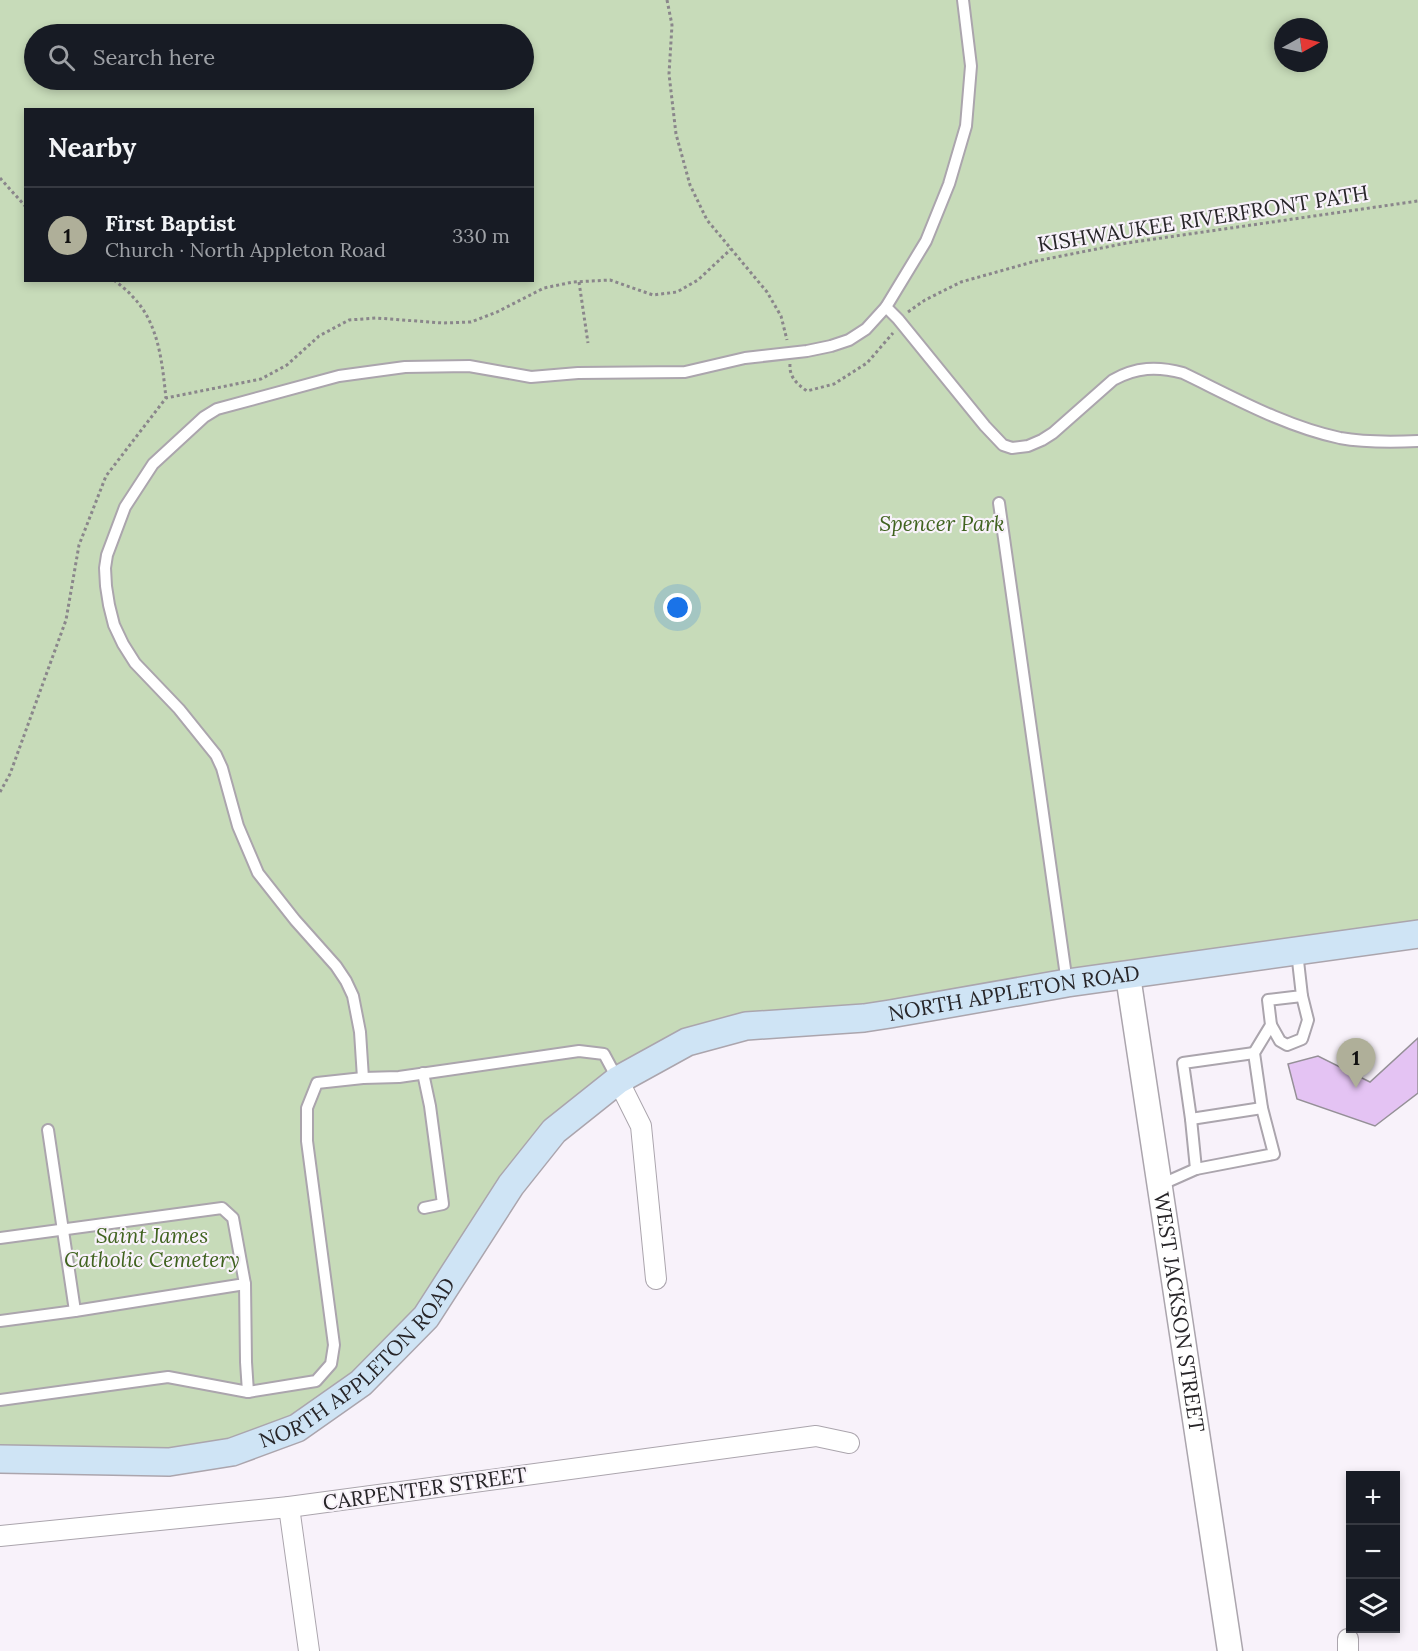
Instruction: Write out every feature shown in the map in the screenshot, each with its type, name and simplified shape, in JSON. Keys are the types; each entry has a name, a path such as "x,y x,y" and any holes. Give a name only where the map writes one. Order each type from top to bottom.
{"main road":[{"name":"NORTH APPLETON ROAD","path":"0,1459 169,1462 232,1452 297,1428 361,1383 426,1317 511,1185 554,1131 618,1080 687,1042 746,1026 881,1015 1067,983 1418,934"}],"street":[{"name":"WEST JACKSON STREET","path":"1128,976 1230,1651"},
{"path":"618,1080 641,1126 656,1279"},
{"name":"CARPENTER STREET","path":"0,1536 289,1507 816,1436 849,1443"},
{"path":"289,1507 309,1651"}],"lane":[{"path":"363,1078 360,1032 353,996 346,981 258,873 238,826 222,768 216,755 179,710 135,663 114,625 106,586 105,568 107,555 125,507 153,464 204,417 217,409 339,376 405,367 469,366 531,376 685,372 745,358 831,346 866,329 886,307 926,241 950,184 966,126 971,66 963,0"},
{"path":"886,307 985,426 1003,445 1012,448 1028,446 1047,437 1113,380 1124,374 1152,368 1182,373 1286,422 1341,438 1418,441"},
{"path":"999,502 1067,983"},
{"path":"1297,951 1302,996 1308,1020 1302,1039 1287,1045 1280,1041 1271,1025 1268,1000 1302,996"},
{"path":"1160,1186 1197,1169 1274,1154 1262,1108 1254,1053 1271,1025"},
{"path":"0,1400 168,1377 248,1392 316,1381 331,1364 334,1345 308,1141 306,1108 317,1083 423,1074 579,1050 604,1053 618,1080"},
{"path":"1197,1169 1183,1063 1254,1053"},
{"path":"423,1074 430,1106 442,1204 424,1208"},
{"path":"1191,1119 1262,1108"},
{"path":"48,1130 75,1311"},
{"path":"0,1238 222,1208 233,1218 245,1284 248,1392"},
{"path":"0,1322 245,1284"}],"path":[{"name":"KISHWAUKEE RIVERFRONT PATH","path":"667,0 672,24 669,74 676,134 690,185 707,220 766,292 781,316 790,353 790,372 796,384 807,391 834,384 867,363 893,335 898,319 925,300 961,282 1036,261 1127,243 1418,201"},
{"path":"0,178 24,205"},
{"path":"0,792 10,774 66,620 79,545 106,476 166,398 261,379 287,365 320,336 349,320 376,318 443,323 471,322 497,312 544,288 579,282 610,280 652,295 677,292 698,280 731,249"},
{"path":"116,282 132,295 149,318 161,355 166,398"},
{"path":"579,282 588,343"}],"green space":[{"name":"Spencer Park","path":"0,0 1418,0 1418,938 746,1026 618,1080 415,1311 361,1383 232,1452 0,1459"}],"building":[{"path":"1418,1038 1418,1093 1375,1126 1297,1099 1288,1064 1318,1056 1370,1082"}],"place":[{"name":"First Baptist","path":"1356,1088"}],"park label":[{"name":"Saint James Catholic Cemetery","path":"152,1248"}]}
